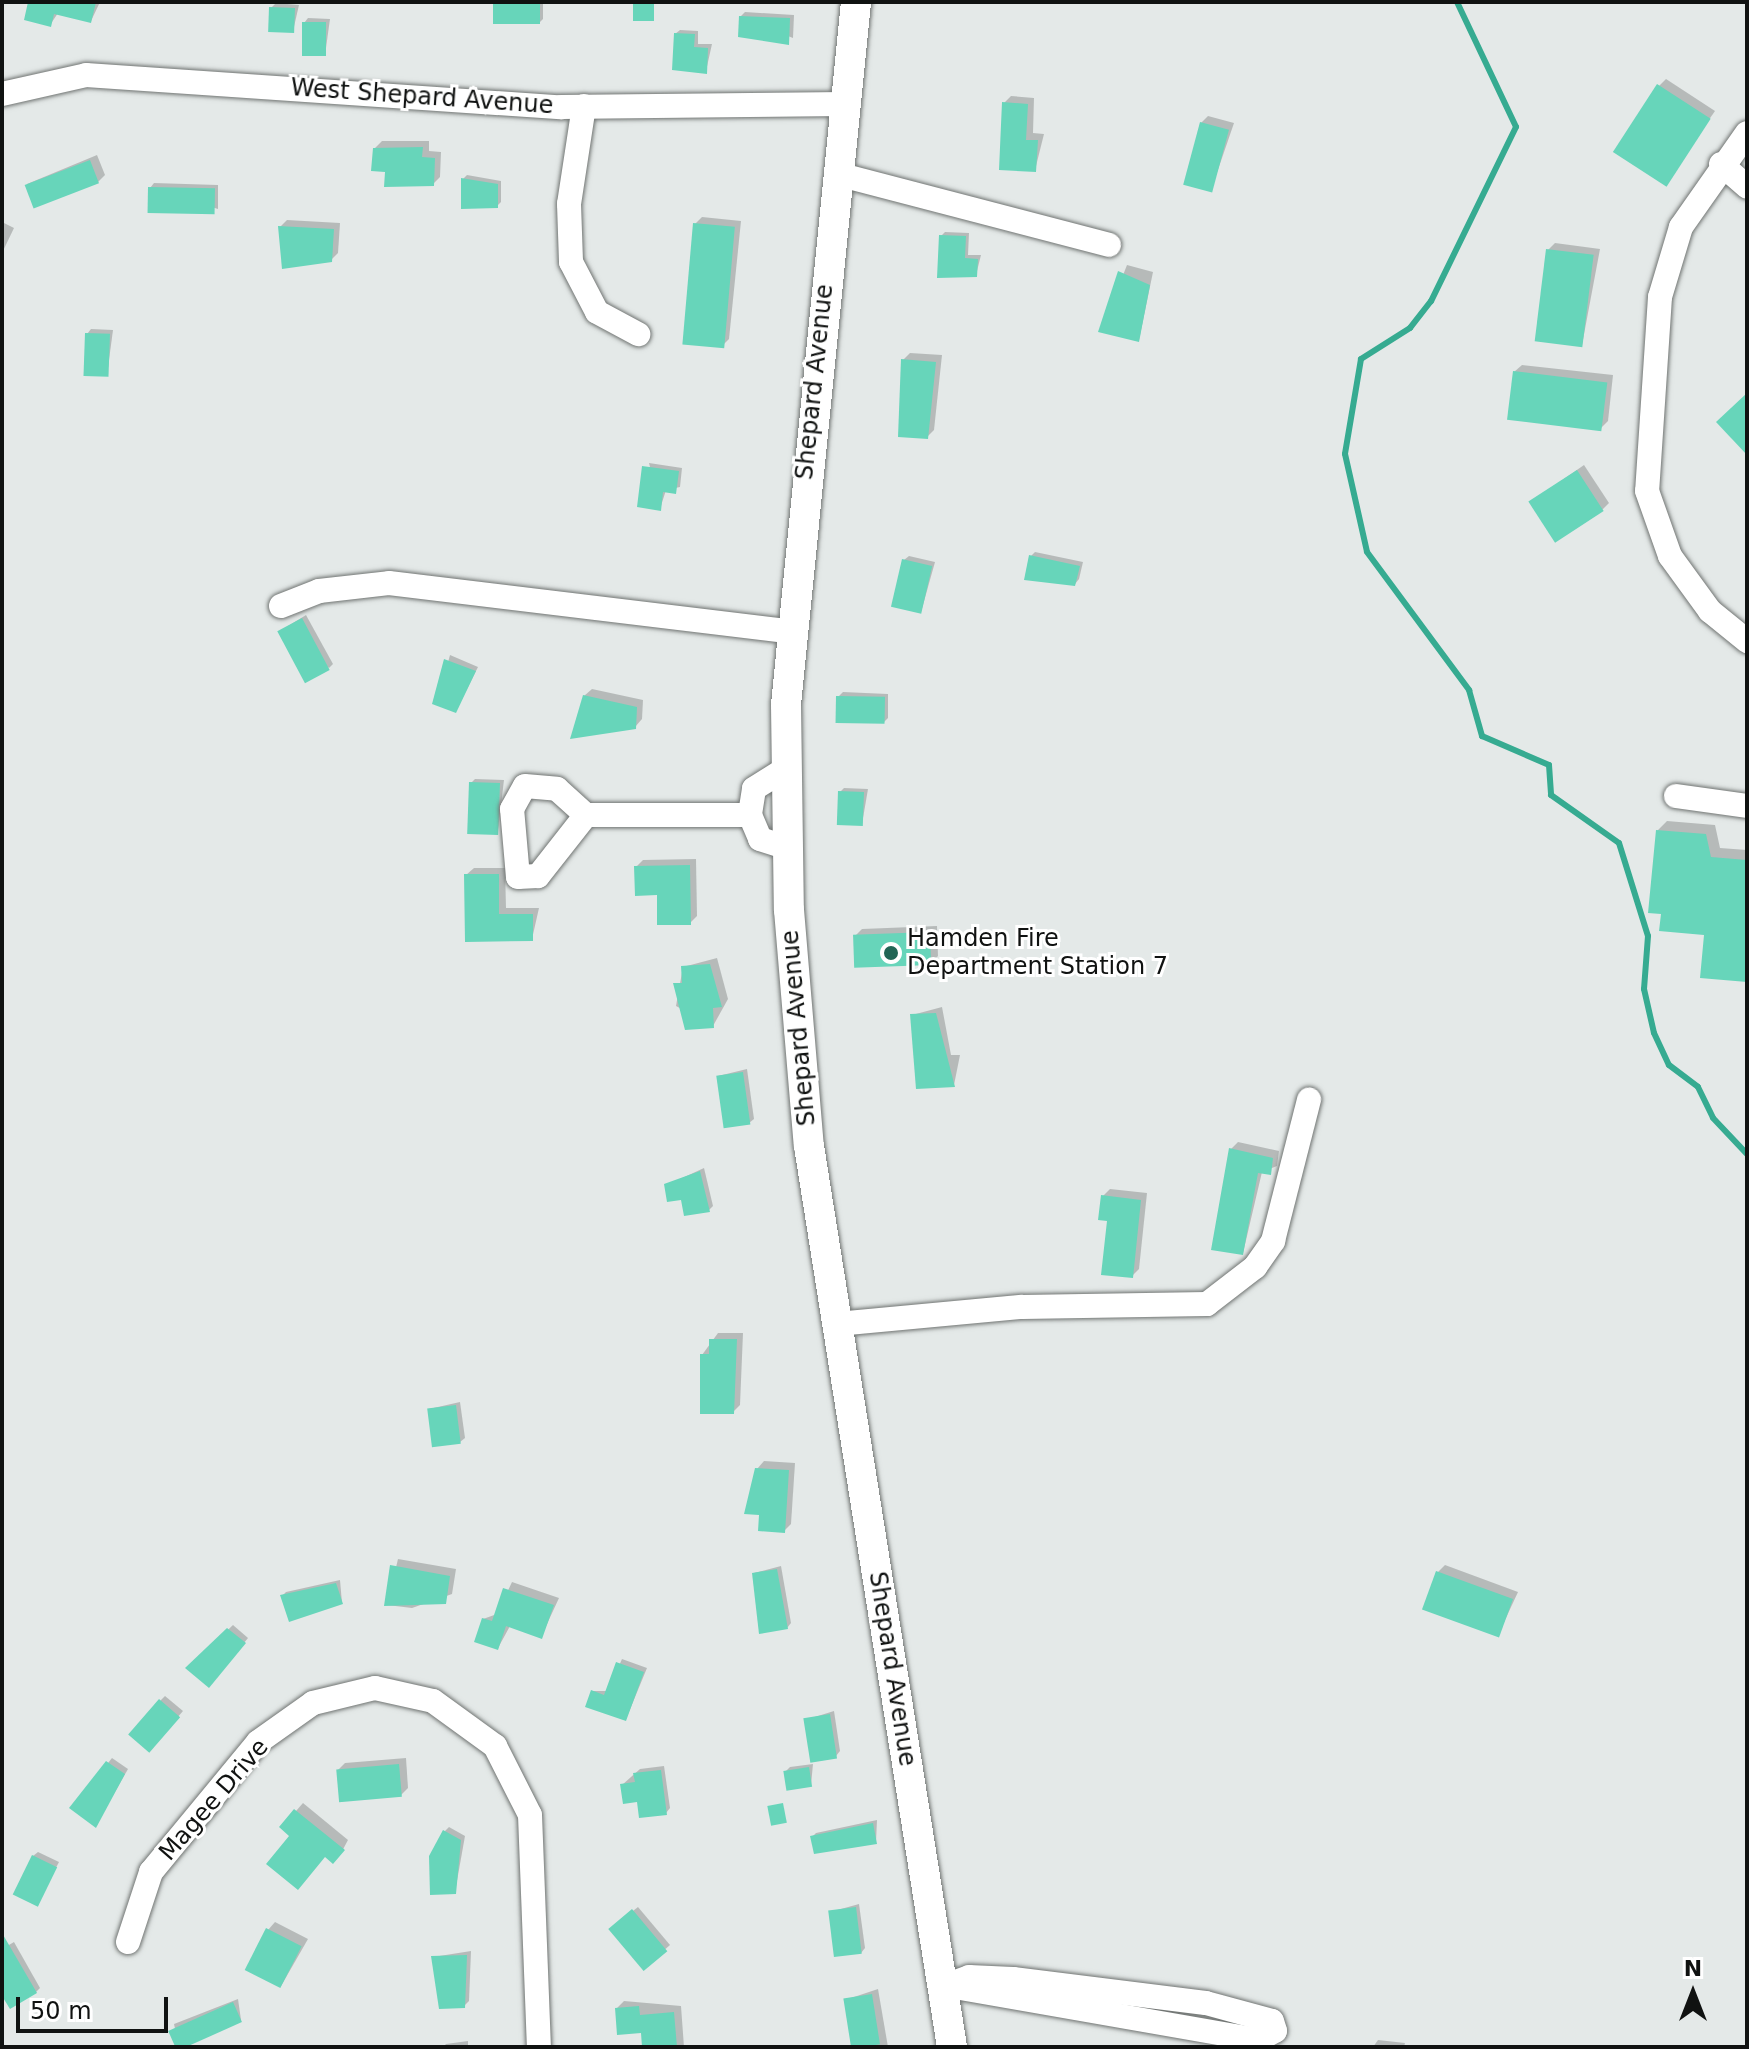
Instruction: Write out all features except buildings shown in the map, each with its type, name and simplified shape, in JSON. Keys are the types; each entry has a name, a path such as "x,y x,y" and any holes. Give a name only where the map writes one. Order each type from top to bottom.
{"main road":[{"name":"Shepard Avenue","path":"856,2 792,632 787,768 788,848 809,1146 948,1987 952,2047"}],"street":[{"name":"West Shepard Avenue","path":"2,94 86,75 584,106 845,104"},
{"path":"584,106 569,204 571,262 597,312 638,334"},
{"path":"1747,133 1721,164 1681,227 1660,297 1647,491 1670,556 1710,611 1747,641"},
{"path":"1721,164 1747,187"},
{"path":"837,174 1109,245"},
{"path":"281,606 319,591 389,583 792,632"},
{"path":"787,768 754,789 750,815 760,839 788,848"},
{"path":"1676,796 1747,806"},
{"path":"586,815 750,815"},
{"path":"837,1324 1022,1307 1207,1304 1255,1267 1273,1241 1309,1100"},
{"name":"Magee Drive","path":"128,1942 151,1872 258,1742 313,1703 375,1688 433,1701 495,1746 530,1815 539,2047"},
{"path":"969,1977 1013,1979 1206,2003 1272,2021 1275,2031 1258,2040 948,1987 969,1977"}],"waterway":[{"path":"1457,2 1516,127 1431,301 1410,328 1361,359 1345,454 1367,552 1469,690 1482,736 1549,765 1551,795 1619,843 1648,936 1644,989 1654,1033 1669,1065 1698,1087 1713,1118 1747,1154"}],"place":[{"name":"Hamden Fire Department Station 7","path":"891,953"}]}
